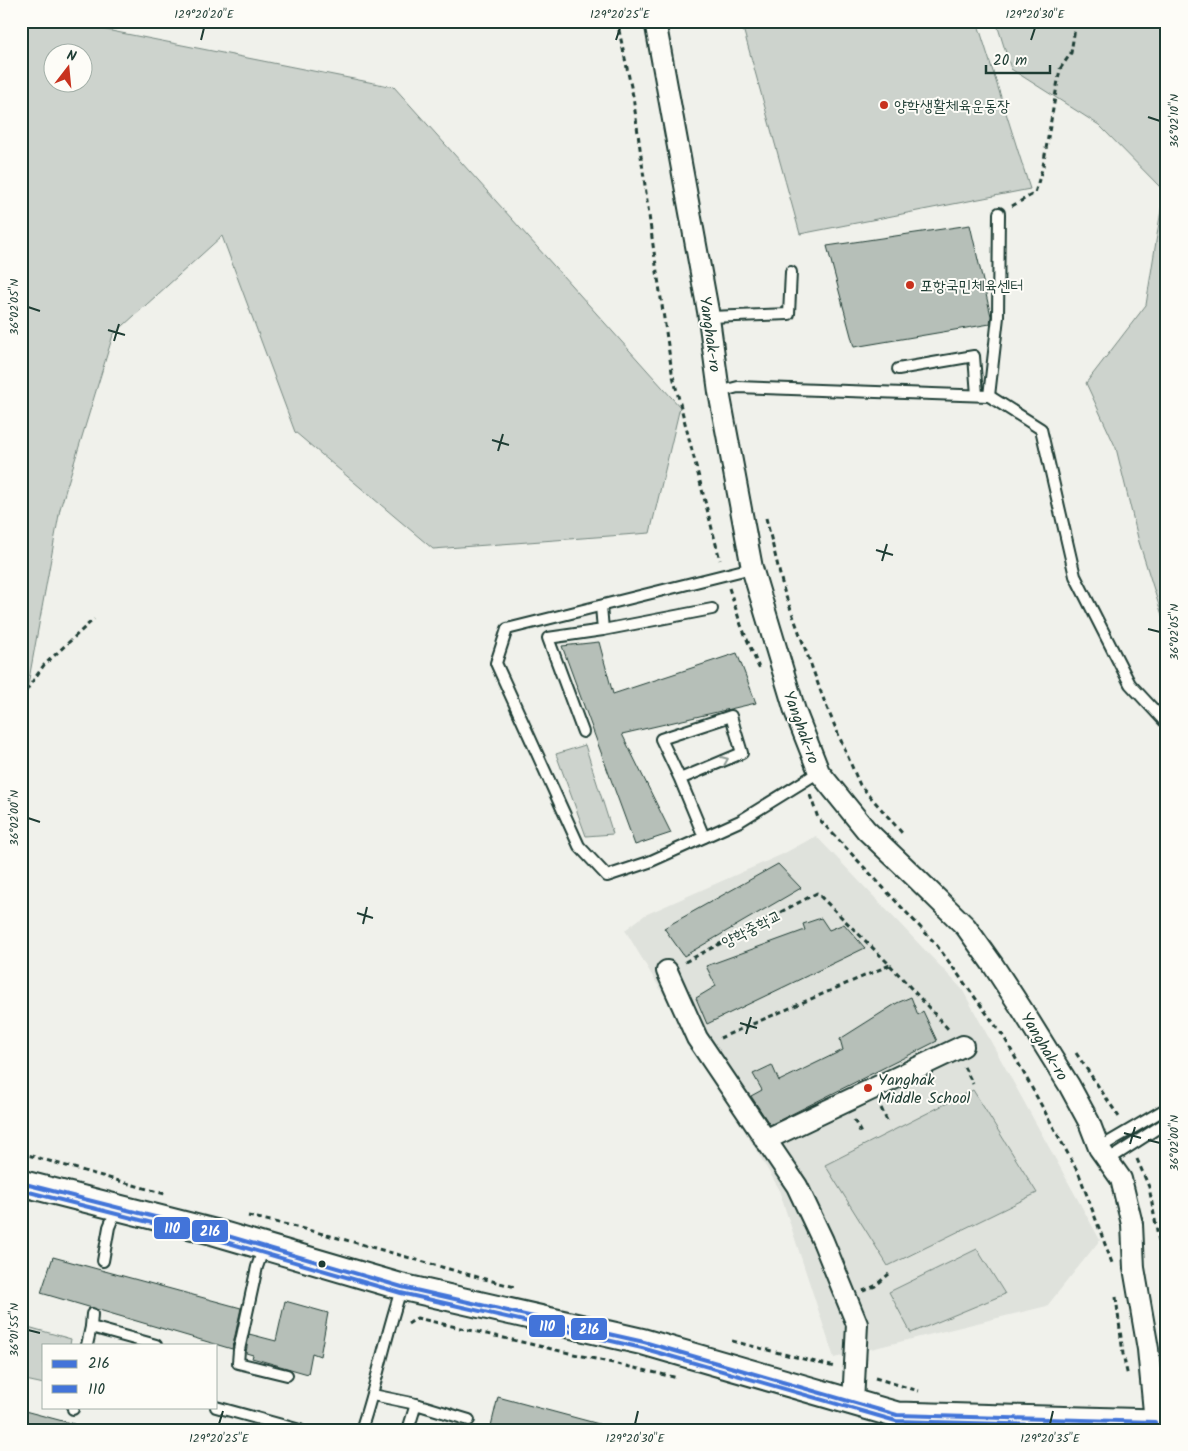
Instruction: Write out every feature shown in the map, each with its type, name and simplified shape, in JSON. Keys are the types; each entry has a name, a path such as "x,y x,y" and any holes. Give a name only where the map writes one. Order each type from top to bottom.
{"street":[{"name":"Yanghak-ro","path":"655,21 709,317 719,392 752,568 795,711 812,777 966,927 1023,1011 1069,1085 1104,1154 1122,1179 1132,1224 1134,1268 1158,1414"},
{"path":"666,971 702,1045 764,1140 797,1186 823,1241 857,1324 853,1403"},
{"path":"764,1140 963,1046"},
{"path":"21,1183 214,1232 402,1287 644,1342 897,1415 1158,1414"}],"lane":[{"path":"989,396 998,317 999,214"},
{"path":"709,317 789,314 791,272"},
{"path":"898,369 974,356 977,396"},
{"path":"719,392 738,387 989,396 1041,429 1075,576 1130,684 1167,724"},
{"path":"752,568 507,629 496,662 579,846 607,876 649,862 740,821 812,777"},
{"path":"601,606 603,630"},
{"path":"583,732 548,638 603,630 712,609"},
{"path":"680,779 742,753 731,716 661,739 704,837"},
{"path":"1104,1154 1167,1108"},
{"path":"1104,1154 1165,1123 1167,1135"},
{"path":"103,1260 109,1227 117,1208"},
{"path":"264,1247 257,1267 239,1350 238,1363 287,1375"},
{"path":"361,1430 373,1395 402,1287"},
{"path":"87,1344 92,1314"},
{"path":"91,1327 152,1344"},
{"path":"373,1395 416,1404 469,1420"},
{"path":"408,1430 416,1404"},
{"path":"218,1408 300,1430"}],"path":[{"path":"617,21 633,96 672,372 715,544 741,625 762,676"},
{"path":"999,214 1035,193 1043,166 1060,69 1071,53 1076,21"},
{"path":"764,514 784,591 832,721 860,785 903,835"},
{"path":"21,698 44,665 94,619"},
{"path":"812,777 818,818 935,943 1004,1037 1079,1174 1112,1263 1113,1272"},
{"name":"양학중학교","path":"666,971 816,894 890,965 963,1046"},
{"path":"702,1045 890,965"},
{"path":"1071,1046 1118,1117"},
{"path":"21,1153 174,1196"},
{"path":"241,1214 297,1226 431,1265 517,1287"},
{"path":"847,1298 876,1286 889,1274"},
{"path":"1115,1290 1123,1354"},
{"path":"417,1318 687,1380"},
{"path":"729,1340 903,1386"}],"shaded area":[{"path":"21,21 76,21 76,24 394,87 680,407 650,533 433,549 295,432 222,236 113,335 60,509 21,723"},
{"name":"양학생활체육운동장","path":"741,21 977,21 1030,189 800,234"},
{"path":"996,21 1167,21 1167,631 1139,542 1116,448 1086,383 1146,305 1164,191 1099,125 1011,69"},
{"path":"585,745 613,834 586,836 556,754"},
{"name":"Yanghak Middle School","path":"816,836 962,989 1100,1240 1047,1306 834,1358 778,1187 625,930 645,915 783,854"},
{"path":"973,1090 1037,1193 888,1266 825,1165"},
{"path":"977,1249 1005,1294 911,1333 889,1292"},
{"path":"28,1327 71,1339 70,1344 42,1344 42,1384 21,1379 21,1356"}],"building":[{"name":"포항국민체육센터","path":"970,225 991,316 990,324 854,347 827,246"},
{"path":"599,642 613,694 737,653 756,703 622,734 671,833 635,845 562,646"},
{"path":"778,864 801,888 684,956 664,928"},
{"path":"821,918 829,930 844,924 865,948 707,1024 696,998 716,986 706,966 805,930 803,924"},
{"path":"911,997 918,1015 923,1011 937,1041 770,1125 751,1096 762,1090 753,1074 772,1065 779,1081 843,1050 840,1039 897,1003"},
{"path":"53,1257 241,1308 232,1349 41,1293"},
{"path":"285,1301 328,1313 320,1356 312,1353 308,1374 252,1358 253,1355 246,1353 249,1334 276,1341"},
{"path":"498,1397 599,1424 599,1430 490,1430"},
{"path":"21,1410 74,1424 73,1430 21,1430"}],"transit line":[{"name":"216","path":"21,1183 214,1232 402,1287 644,1342 897,1415 1155,1422 1157,1430"},
{"name":"110","path":"21,1190 212,1238 401,1293 642,1348 896,1421 1150,1428 1150,1430"}],"place":[{"name":"양학생활체육운동장","path":"884,105"},
{"name":"포항국민체육센터","path":"910,285"},
{"name":"Yanghak Middle School","path":"868,1088"}]}
